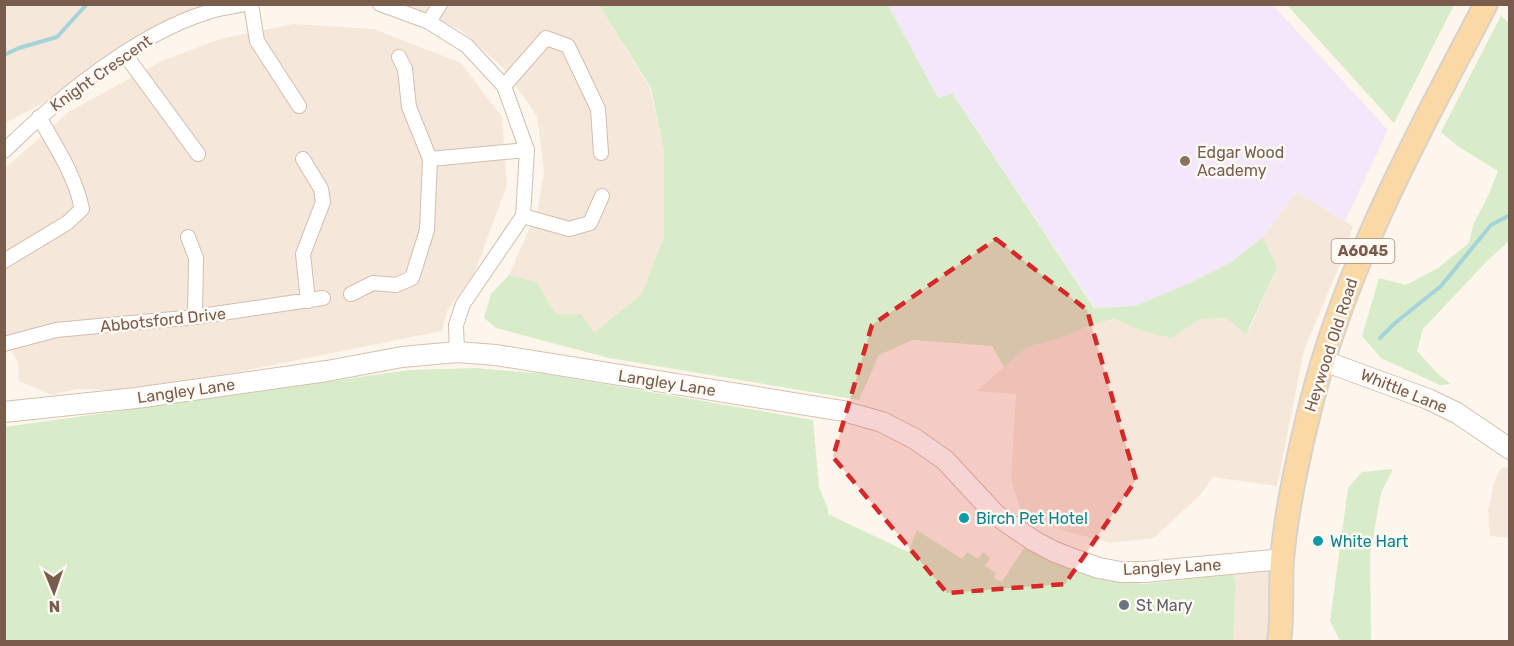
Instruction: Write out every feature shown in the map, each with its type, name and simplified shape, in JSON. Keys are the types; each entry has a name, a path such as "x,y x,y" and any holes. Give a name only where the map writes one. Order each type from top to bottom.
{"main road":[{"name":"Heywood Old Road","path":"1278,642 1282,559 1300,452 1308,417 1343,301 1368,238 1486,4"}],"street":[{"name":"Knight Crescent","path":"4,151 39,117 124,53 208,8 244,4"},
{"path":"251,4 257,41 299,106"},
{"path":"380,4 429,22 467,45 504,86 527,150 523,216 463,304 456,325 457,352"},
{"path":"429,22 440,4"},
{"path":"504,86 546,38 568,46 598,109 601,153"},
{"path":"124,53 198,154"},
{"path":"351,294 373,283 396,285 412,278 427,230 430,159 409,107 405,69 399,57"},
{"path":"4,261 67,223 82,209 79,192 67,165 39,117"},
{"path":"430,159 527,150"},
{"path":"303,159 321,189 323,202 303,254 308,301"},
{"path":"523,216 569,229 590,222 602,196"},
{"path":"188,237 195,258 195,317"},
{"name":"Abbotsford Drive","path":"4,344 56,330 195,317 323,298"},
{"name":"Langley Lane","path":"4,412 136,398 327,371 402,357 457,352 496,355 831,409 882,422 915,439 945,460 996,515 1055,552 1099,568 1121,572 1145,572 1282,559"},
{"name":"Whittle Lane","path":"1324,362 1428,399 1457,413 1509,449"}],"highlighted area":[{"path":"996,239 1087,310 1136,480 1065,584 947,593 833,457 872,325"}],"shaded area":[{"path":"5,5 223,5 154,27 45,102 5,123"},
{"path":"388,5 599,5 650,88 664,152 664,236 642,294 594,334 581,314 556,314 537,282 509,275 538,209 544,171 537,116 503,68 460,29 418,12"},
{"name":"Edgar Wood Academy","path":"888,5 1273,5 1388,130 1345,221 1296,192 1263,237 1233,261 1190,283 1135,306 1095,308 952,93 938,98"},
{"path":"293,24 374,29 461,63 502,117 507,185 475,272 447,311 442,331 143,391 77,389 52,395 19,381 18,363 5,338 4,169 70,111 162,61 220,39"},
{"path":"1296,192 1353,226 1341,262 1304,350 1277,486 1213,477 1201,494 1154,538 1110,543 1054,528 1020,508 1011,479 1016,394 976,391 1027,347 1061,338 1094,324 1116,319 1142,331 1172,338 1200,319 1226,318 1247,335 1277,267 1263,237"},
{"path":"1509,467 1509,538 1490,536 1488,511 1494,482 1501,468"},
{"path":"1278,565 1269,641 1233,641 1236,585 1233,568"}],"green space":[{"path":"599,5 888,5 938,98 952,93 1094,308 1135,306 1190,283 1233,261 1263,237 1277,267 1247,335 1226,318 1200,319 1172,338 1142,331 1115,319 1027,347 1004,367 992,346 913,340 879,355 859,400 609,358 496,328 484,318 491,294 509,275 537,282 556,314 581,314 594,333 642,294 664,236 664,152 651,88"},
{"path":"1287,5 1454,5 1394,123"},
{"path":"1501,16 1510,24 1509,241 1423,329 1417,351 1439,375 1451,384 1440,385 1381,358 1362,336 1379,278 1406,285 1438,268 1469,243 1473,225 1498,171 1459,147 1441,132"},
{"path":"476,368 546,374 813,420 819,487 828,514 908,552 917,530 962,559 967,552 978,559 983,552 990,558 985,566 996,573 994,578 1002,582 1026,545 1097,576 1144,584 1234,574 1236,584 1233,642 5,642 5,427 410,370"},
{"path":"1393,469 1381,493 1370,555 1371,641 1340,641 1330,621 1348,488 1362,472"}],"waterway":[{"path":"4,55 19,48 57,37 87,4"},
{"path":"1380,338 1441,286 1491,225 1510,215"}],"place":[{"name":"Edgar Wood Academy","path":"1185,161"},
{"name":"Birch Pet Hotel","path":"964,518"},
{"name":"White Hart","path":"1318,541"},
{"name":"St Mary","path":"1124,605"}]}
